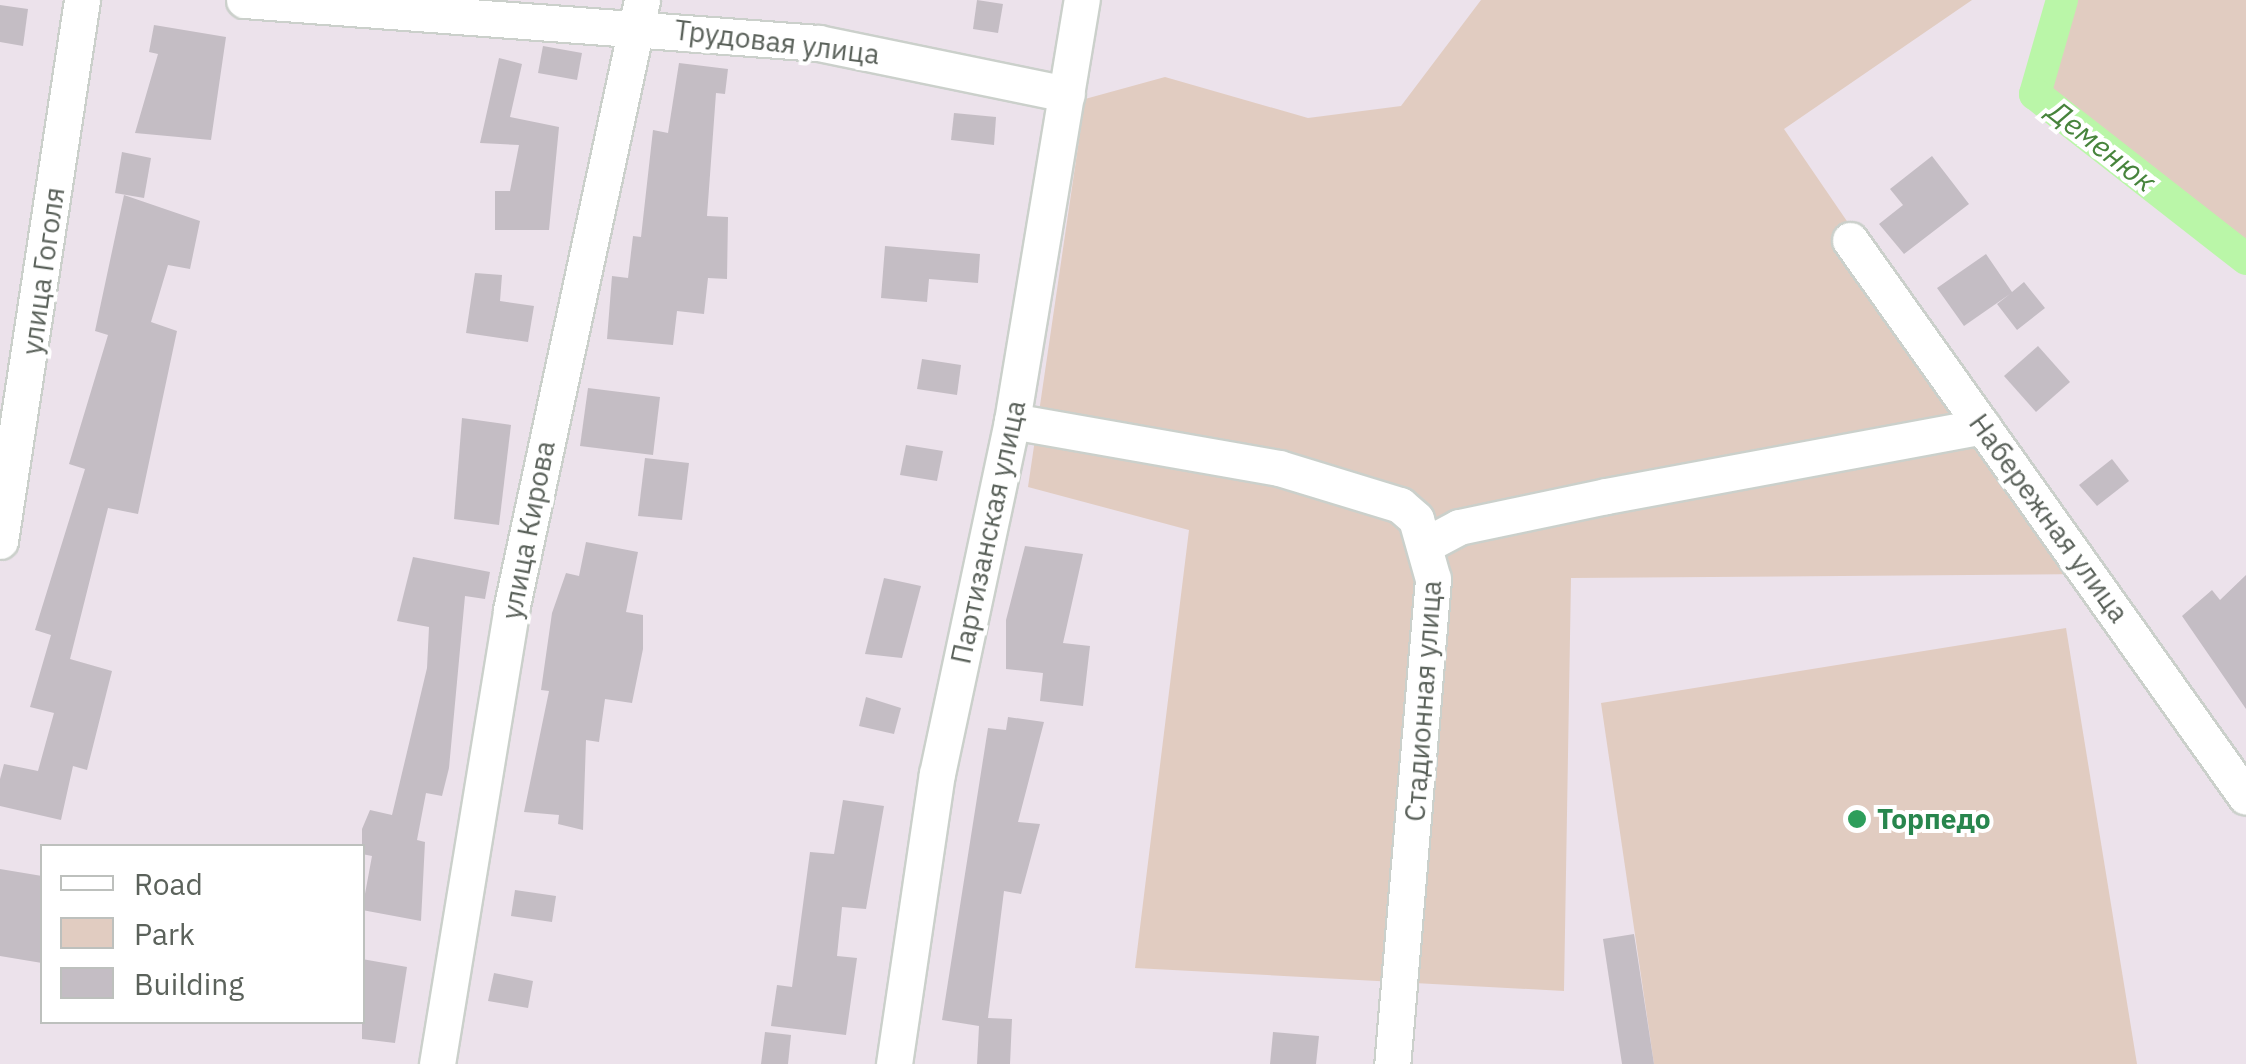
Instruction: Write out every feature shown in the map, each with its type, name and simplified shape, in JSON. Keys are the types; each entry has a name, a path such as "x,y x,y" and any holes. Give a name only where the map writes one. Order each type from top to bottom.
{"street":[{"name":"улица Гоголя","path":"0,541 82,0"},
{"name":"Трудовая улица","path":"244,0 640,12 818,43 1067,94"},
{"name":"Партизанская улица","path":"894,1064 938,774 1012,421 1082,0"},
{"name":"улица Кирова","path":"436,1064 511,610 640,12"},
{"name":"Набережная улица","path":"1850,240 2246,797"},
{"name":"Стадионная улица","path":"1012,421 1280,468 1400,505 1429,543 1424,742 1392,1064"},
{"path":"1429,543 1458,527 1550,507 1983,426"}],"green space":[{"path":"1481,0 1972,0 1784,129 2088,574 1571,578 1564,991 1135,968 1189,530 1028,487 1085,99 1165,77 1308,118 1401,106"},
{"path":"2062,0 2246,0 2246,259 2035,94"},
{"name":"Торпедо","path":"2066,628 2137,1064 1654,1064 1601,703"}],"building":[{"path":"977,0 1003,4 998,33 973,29"},
{"path":"0,5 28,9 23,46 0,42"},
{"path":"154,25 226,37 211,140 135,133 158,54 149,52"},
{"path":"543,46 582,53 577,80 538,73"},
{"path":"499,58 522,64 510,117 559,127 549,230 495,230 495,191 510,191 519,145 480,143"},
{"path":"679,63 728,69 725,94 716,93 707,216 728,217 727,279 708,278 704,314 677,311 673,345 607,339 612,276 628,278 633,236 641,237 653,130 668,133"},
{"path":"954,113 996,117 994,145 951,140"},
{"path":"122,152 151,158 144,198 115,193"},
{"path":"1932,156 1969,204 1904,254 1879,224 1903,205 1890,189"},
{"path":"124,195 200,221 190,269 168,265 151,322 177,331 138,514 108,508 70,659 112,671 87,770 73,766 61,820 0,806 0,779 4,764 38,771 54,713 30,707 51,635 35,630 85,469 69,464 108,335 95,331"},
{"path":"885,246 980,254 978,283 929,279 927,302 881,298"},
{"path":"1986,254 2012,292 2024,282 2045,308 2017,330 1997,304 2010,294 1964,326 1937,288"},
{"path":"475,273 502,275 500,301 534,306 528,342 466,333"},
{"path":"2038,346 2070,382 2036,412 2004,376"},
{"path":"922,359 961,365 957,395 917,389"},
{"path":"588,388 660,397 653,455 580,446"},
{"path":"462,418 511,425 499,525 454,519"},
{"path":"906,445 943,451 937,481 900,475"},
{"path":"645,458 689,463 682,520 638,516"},
{"path":"2112,459 2129,481 2097,506 2079,485"},
{"path":"586,542 638,552 626,612 643,615 643,649 632,703 605,699 599,742 586,740 583,830 558,824 559,815 524,812 549,691 541,690 552,613 566,573 579,576"},
{"path":"1025,546 1083,554 1063,643 1090,646 1083,706 1040,701 1043,673 1006,669 1006,620"},
{"path":"413,557 490,572 485,599 465,596 449,768 442,796 426,793 417,840 425,842 421,921 365,911 372,856 365,855 362,829 370,810 392,815 427,668 429,627 397,621"},
{"path":"2246,575 2246,709 2182,616 2212,590 2220,600"},
{"path":"884,578 921,586 902,658 865,654"},
{"path":"866,697 901,708 894,734 859,726"},
{"path":"1008,717 1044,722 1018,822 1040,824 1021,894 1004,891 988,1018 1012,1019 1010,1064 977,1064 979,1026 942,1020 988,728 1006,730"},
{"path":"843,800 884,806 866,909 842,907 837,956 857,958 846,1035 771,1026 777,985 792,987 810,852 834,854"},
{"path":"0,869 40,876 40,963 0,956"},
{"path":"515,890 556,896 552,922 511,916"},
{"path":"1634,934 1654,1064 1622,1064 1603,939"},
{"path":"365,960 407,967 395,1043 362,1039"},
{"path":"494,973 533,981 528,1008 488,1001"},
{"path":"765,1032 791,1035 788,1064 761,1064"},
{"path":"1273,1032 1319,1036 1316,1064 1270,1064"}],"waterway":[{"name":"Деменюк","path":"2062,0 2035,94 2246,259"}],"place":[{"name":"Торпедо","path":"1857,819"}]}
